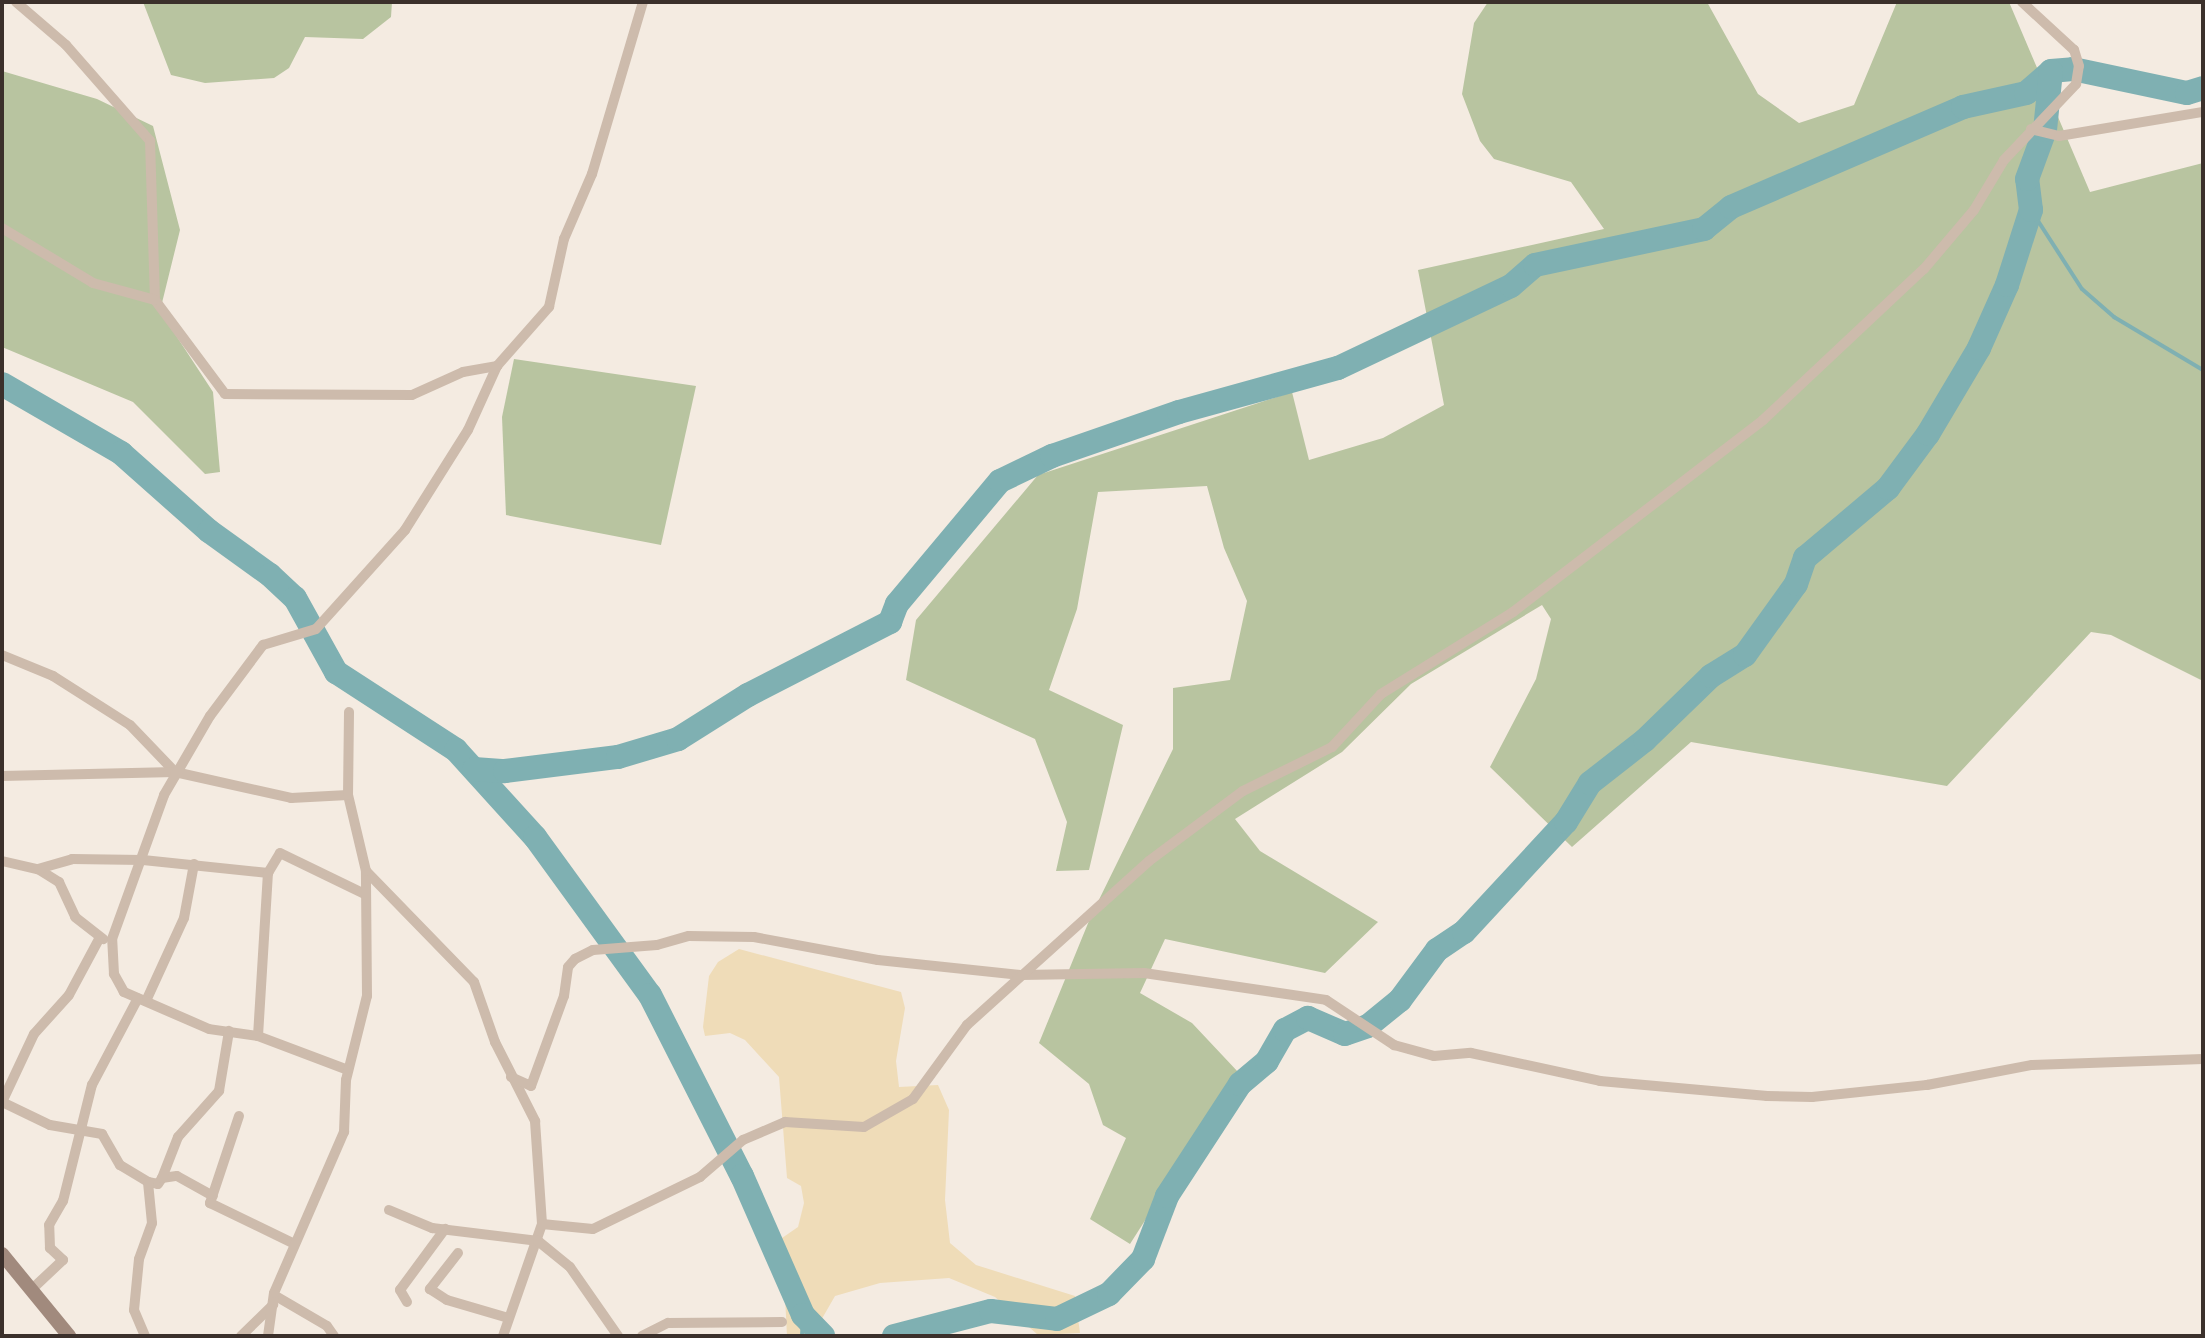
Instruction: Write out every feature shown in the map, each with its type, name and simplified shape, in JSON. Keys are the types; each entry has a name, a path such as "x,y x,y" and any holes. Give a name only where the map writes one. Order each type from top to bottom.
{"street":[{"path":"16,2 66,45 150,141 155,300 225,394 412,395 463,372 497,366"},
{"path":"348,1070 258,1036 209,1029 142,1000 117,986 112,939 175,772 263,645 316,629 405,530 468,430 497,366 549,307 564,239 592,174 643,2"},
{"path":"542,1224 593,1229 621,1219 700,1177 743,1140 785,1122 864,1127 913,1099 967,1025 1149,861 1243,791 1332,747 1381,694 1513,612 1763,420 1924,269 2031,129 2076,84 2079,66 2074,50 2022,2"},
{"path":"2031,129 2059,136 2203,112"},
{"path":"2,228 93,283 155,300"},
{"path":"2,655 53,676 130,725 175,772"},
{"path":"268,1336 274,1300 344,1132 348,1070 367,996 366,871 348,795 349,712"},
{"path":"2,776 175,772 291,798 348,795"},
{"path":"258,1036 268,873 280,853 365,894"},
{"path":"38,869 72,859 143,860 268,873"},
{"path":"2,861 38,869 59,882 75,917 99,939 112,939"},
{"path":"31,1290 63,1260 50,1248 49,1225 63,1201 78,1127 92,1085 142,1000 184,918 194,864"},
{"path":"366,871 474,982 511,1077 540,1140 542,1224 503,1336"},
{"path":"511,1077 531,1086 564,996 568,967 593,950 657,945 689,936 754,937 878,960 1020,975 1144,973 1326,1000 1394,1045 1434,1056 1471,1053 1600,1081 1767,1096 1812,1097 1927,1085 2032,1065 2203,1059"},
{"path":"99,939 69,995 34,1034 2,1102 50,1125 78,1127 102,1134 120,1165 148,1182 158,1184 178,1137 219,1091 229,1031"},
{"path":"239,1116 210,1203 295,1244"},
{"path":"162,1178 177,1176 213,1196"},
{"path":"145,1336 134,1310 139,1259 152,1223 148,1182"},
{"path":"389,1210 445,1229 538,1241 588,1288 594,1308 618,1336"},
{"path":"407,1302 400,1290 445,1229"},
{"path":"458,1253 430,1289 447,1300 508,1318"},
{"path":"2,1254 63,1334"},
{"path":"241,1336 274,1300"},
{"path":"274,1300 327,1326 334,1336"},
{"path":"642,1336 668,1323 782,1322"}],"green space":[{"path":"143,2 392,2 391,17 363,39 305,37 289,68 274,78 205,83 171,75"},
{"path":"1488,2 1707,2 1758,94 1799,123 1854,105 1897,2 2009,2 2090,192 2203,163 2203,681 2111,635 2091,632 1947,786 1691,742 1572,847 1490,767 1536,679 1551,619 1542,605 1411,684 1342,752 1235,819 1260,851 1378,922 1325,973 1165,939 1140,993 1192,1023 1239,1073 1130,1244 1090,1219 1126,1138 1103,1125 1089,1084 1039,1043 1091,916 1173,749 1173,688 1230,680 1247,601 1224,548 1207,486 1098,492 1077,609 1049,690 1123,725 1089,870 1056,871 1067,822 1035,739 906,680 916,620 1038,475 1292,392 1309,460 1383,438 1444,405 1418,270 1604,229 1571,182 1494,159 1480,141 1462,94 1474,23"},
{"path":"2,71 97,99 153,126 180,230 160,311 213,392 220,472 205,474 133,402 2,347"},
{"path":"514,359 696,386 661,545 506,515 502,417"}],"sand":[{"path":"739,949 901,992 905,1008 896,1061 899,1087 938,1085 949,1110 945,1200 950,1243 976,1265 1075,1296 1080,1333 1038,1335 995,1297 949,1278 880,1283 835,1296 812,1336 787,1336 782,1238 798,1227 804,1203 801,1186 787,1178 779,1077 745,1040 730,1033 705,1036 703,1027 709,976 718,962"}],"waterway":[{"path":"474,769 505,771 618,757 678,739 748,695 890,622 897,604 1000,481 1052,456 1179,412 1338,368 1511,286 1535,265 1704,229 1731,207 1963,107 2026,93 2051,71 2073,69 2187,93 2203,88"},
{"path":"894,1336 991,1311 1057,1319 1109,1294 1143,1259 1167,1196 1240,1084 1267,1061 1285,1030 1308,1018 1345,1034 1368,1026 1400,1000 1437,950 1464,932 1566,822 1590,783 1645,740 1711,676 1745,655 1796,584 1805,558 1888,488 1928,434 1979,348 2007,285 2031,210 2027,179 2045,130 2051,71"},
{"path":"2031,210 2082,289 2114,317 2203,370"},
{"path":"2,384 121,453 209,531 270,575 295,598 336,672 456,750 535,837 650,995 742,1176 803,1315 823,1336"},
{"path":"802,1336 803,1315"}]}
